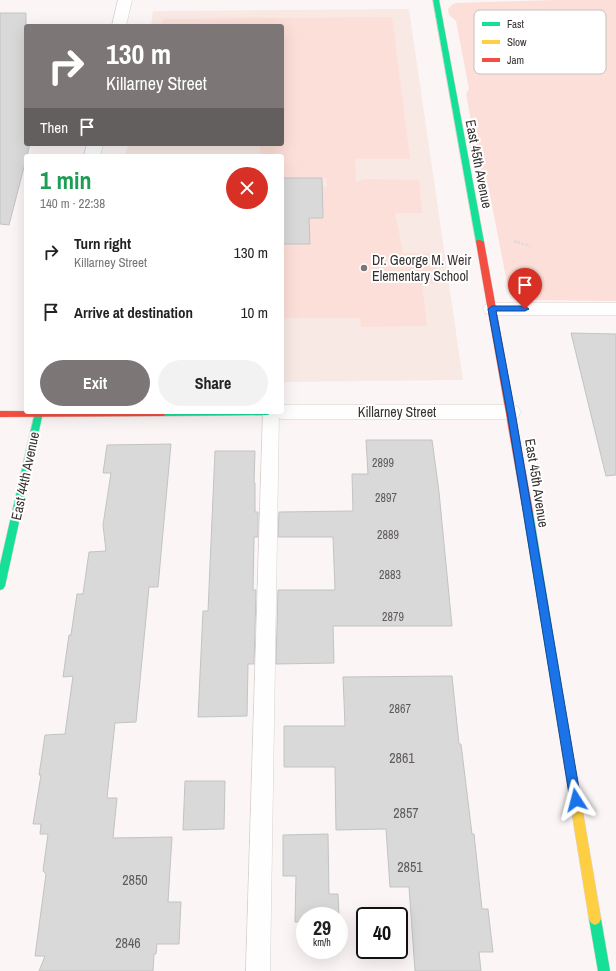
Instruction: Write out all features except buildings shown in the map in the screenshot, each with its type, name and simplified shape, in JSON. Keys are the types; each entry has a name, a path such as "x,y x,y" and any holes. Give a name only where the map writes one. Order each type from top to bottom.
{"street":[{"path":"119,24 125,0"},
{"name":"East 45th Avenue","path":"436,0 511,412 604,971"},
{"path":"492,309 616,309"},
{"name":"Killarney Street","path":"284,412 511,412"},
{"path":"0,414 24,413"},
{"name":"East 44th Avenue","path":"0,586 38,414"}],"lane":[{"path":"258,971 270,414"}],"path":[{"path":"514,241 530,246"},
{"path":"520,283 544,278"}],"shaded area":[{"path":"616,0 616,301 523,300 514,295 508,288 487,180 481,173 466,94 469,89 456,21 449,15 448,9 453,4"},
{"name":"Dr. George M. Weir Elementary School","path":"409,9 463,380 284,382 284,154 126,154 128,146 284,146 284,24 151,24 153,11"},
{"path":"392,17 410,159 355,159 356,183 363,179 419,180 422,213 395,213 403,253 434,253 438,284 422,284 427,326 361,327 360,318 284,318 284,244 310,243 309,218 323,218 322,187 327,187 326,178 284,178 284,154 260,154 260,146 284,146 284,24 162,24 163,19"}],"traffic: fast":[{"path":"436,0 480,242"},
{"path":"0,586 39,414"},
{"path":"528,512 554,671"},
{"path":"595,919 604,971"}],"traffic: slow":[{"path":"554,671 595,919"}],"traffic: jam":[{"path":"480,242 528,512"},
{"path":"0,414 24,414"}],"place":[{"name":"Dr. George M. Weir Elementary School","path":"364,268"}],"route":[{"path":"525,309 492,309 511,412 576,800"}]}
